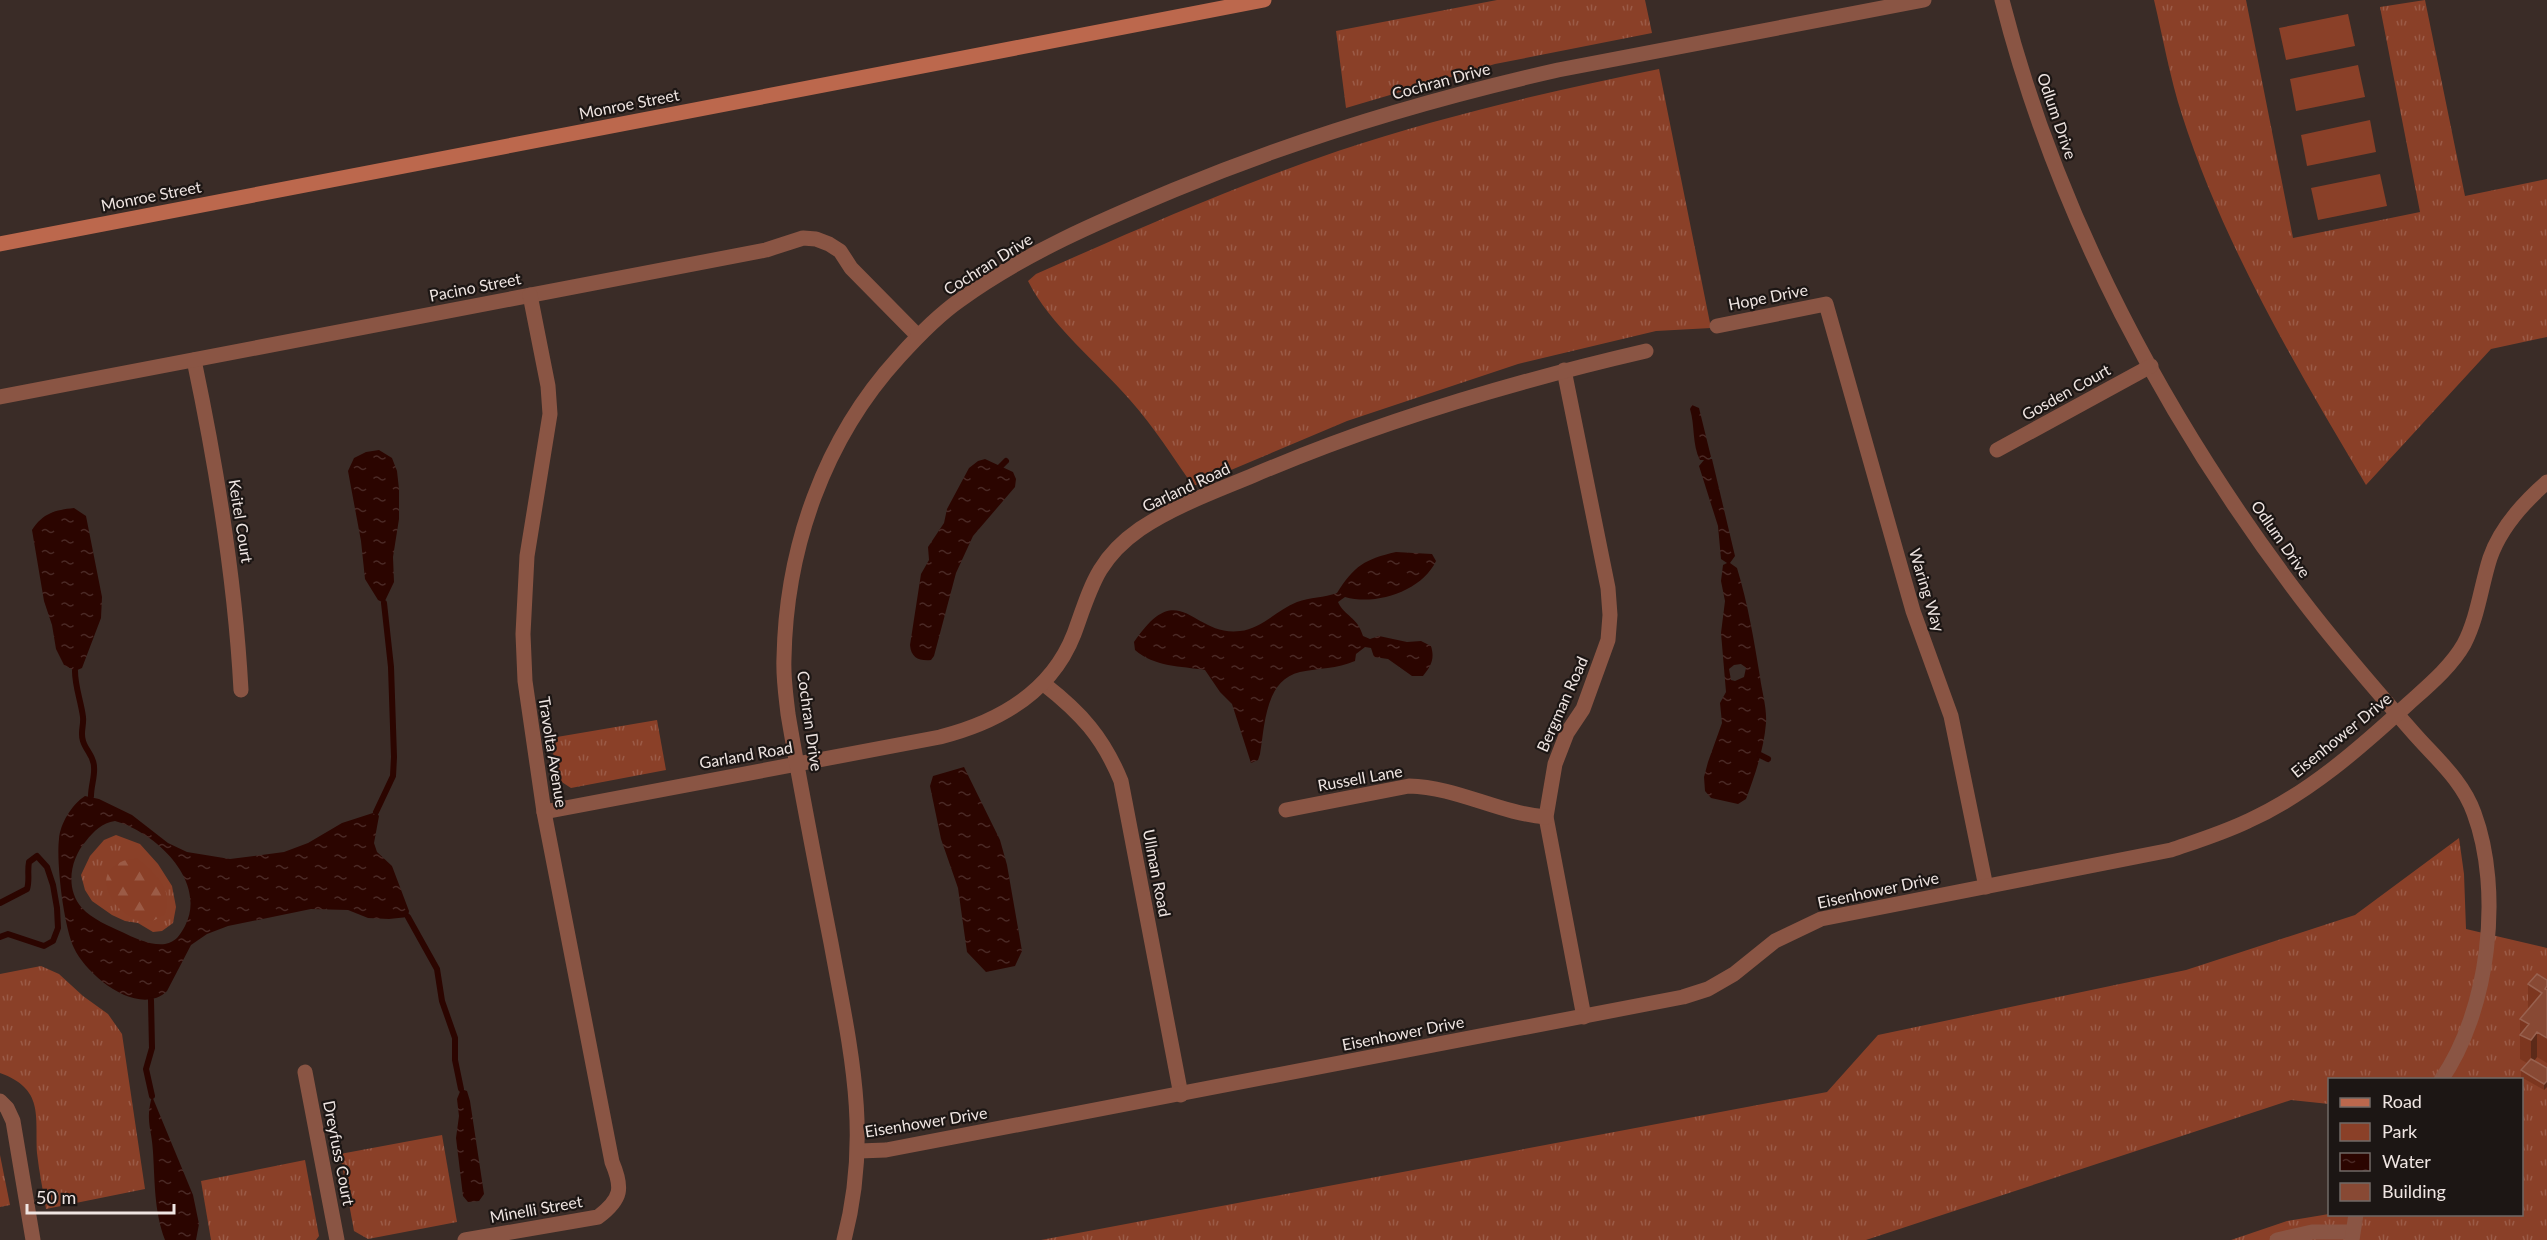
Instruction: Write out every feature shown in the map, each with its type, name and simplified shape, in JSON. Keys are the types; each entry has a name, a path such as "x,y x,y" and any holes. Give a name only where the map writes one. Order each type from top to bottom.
{"main road":[{"name":"Monroe Street","path":"0,244 1264,0"}],"street":[{"name":"Cochran Drive","path":"844,1240 859,1151 856,1086 796,764 788,714 784,660 788,597 796,551 818,483 842,434 873,384 918,336 958,301 1013,265 1078,232 1226,169 1349,124 1500,83 1558,70 1924,0"},
{"name":"Odlum Drive","path":"2002,0 2027,85 2063,186 2105,279 2195,443 2264,549 2323,626 2467,795 2475,815 2485,865 2488,904 2486,942 2480,985 2466,1034 2442,1078"},
{"name":"Pacino Street","path":"0,397 766,250 802,238 829,243 840,251 851,268 918,336"},
{"name":"Travolta Avenue","path":"530,295 548,386 550,414 527,556 523,634 530,727 544,812 612,1162 620,1180 618,1196 610,1208"},
{"name":"Hope Drive","path":"1717,326 1826,304"},
{"name":"Waring Way","path":"1826,304 1913,611 1950,716 1986,887"},
{"name":"Garland Road","path":"544,812 969,730 996,718 1044,684 1073,636 1094,578 1121,544 1158,518 1308,452 1415,413 1564,370 1646,351"},
{"name":"Keitel Court","path":"194,360 227,541 236,612 241,690"},
{"name":"Gosden Court","path":"1997,450 2151,366"},
{"name":"Bergman Road","path":"1564,370 1608,588 1610,615 1608,640 1596,677 1583,709 1567,733 1555,764 1546,817 1584,1017"},
{"name":"Eisenhower Drive","path":"859,1151 886,1150 1181,1095 1683,997 1708,989 1734,974 1775,941 1821,919 2171,850 2250,821 2315,782 2397,714 2446,668 2463,647 2473,624 2489,563 2498,540 2526,503 2547,482"},
{"name":"Ullman Road","path":"1044,684 1082,715 1112,759 1120,781 1181,1095"},
{"name":"Russell Lane","path":"1286,810 1409,786 1429,786 1448,790 1509,811 1546,817"},
{"name":"Dreyfuss Court","path":"305,1072 337,1240"},
{"path":"0,1101 14,1121 33,1240"},
{"name":"Minelli Street","path":"465,1240 598,1217 610,1208"},
{"path":"2277,1240 2312,1232 2352,1236 2356,1216"}],"green space":[{"path":"1497,0 1645,0 1652,33 1495,64 1346,108 1336,31"},
{"path":"2154,0 2246,0 2293,238 2420,212 2380,7 2425,0 2465,196 2547,179 2547,337 2491,349 2366,485 2263,305 2218,211 2182,115"},
{"path":"2348,14 2355,46 2286,60 2279,28"},
{"path":"2358,65 2365,97 2296,111 2290,79"},
{"path":"1659,69 1711,328 1656,331 1518,364 1347,421 1193,486 1139,410 1049,313 1028,281 1036,274 1186,209 1338,151 1497,105"},
{"path":"2370,120 2376,152 2307,166 2301,135"},
{"path":"2380,174 2387,206 2318,220 2311,188"},
{"path":"657,720 666,770 571,788 557,779 551,738"},
{"path":"116,835 140,844 158,864 172,886 176,907 173,923 162,931 153,932 138,923 125,921 112,915 92,901 85,890 81,875 90,856 104,840"},
{"path":"2459,838 2464,874 2466,929 2547,948 2547,1240 2231,1240 2287,1221 2328,1214 2328,1216 2523,1216 2523,1078 2328,1078 2328,1104 2291,1100 1866,1240 1041,1240 1827,1092 1878,1035 2186,970 2355,915"},
{"path":"137,858 162,882 167,897 165,915 152,921 139,920 127,915 109,894 106,883 109,872 119,863"},
{"path":"41,966 59,974 83,996 108,1014 122,1034 145,1189 46,1209 37,1153 36,1115 31,1095 14,1079 0,1073 0,974"},
{"path":"442,1135 457,1222 368,1239 354,1231 340,1154"},
{"path":"0,1155 10,1205 0,1207"},
{"path":"305,1160 319,1236 316,1240 211,1240 201,1181"}],"water":[{"path":"1692,405 1699,408 1711,457 1708,459 1712,459 1735,556 1730,563 1737,568 1744,595 1765,706 1765,733 1759,762 1746,799 1738,804 1711,798 1705,791 1704,777 1722,723 1720,703 1726,692 1721,633 1725,601 1721,581 1723,565 1727,563 1721,559 1718,526 1699,466 1704,460 1700,460 1696,448 1690,409","holes":["1741,664 1746,668 1744,677 1735,681 1731,680 1729,669"]},
{"path":"379,450 392,458 397,471 399,489 399,519 393,557 394,582 384,603 378,600 365,579 361,541 348,471 354,458 366,452"},
{"path":"985,459 1013,472 1016,479 1015,487 973,536 956,573 934,656 931,660 919,659 912,653 910,645 921,574 929,560 928,547 944,523 947,509 969,468"},
{"path":"74,508 86,516 102,597 101,618 82,668 75,671 64,665 56,649 52,625 44,601 32,530 50,513"},
{"path":"1396,552 1432,554 1436,561 1420,581 1397,594 1370,599 1345,597 1338,602 1358,624 1363,636 1370,639 1379,636 1407,642 1421,641 1431,646 1432,662 1428,669 1423,676 1412,676 1388,659 1374,657 1371,648 1365,647 1356,654 1355,661 1348,664 1300,672 1288,677 1273,694 1266,717 1260,754 1258,760 1251,763 1232,704 1220,692 1205,670 1159,663 1142,656 1135,650 1134,642 1150,622 1163,612 1175,610 1186,613 1210,626 1224,630 1248,630 1297,602 1337,593 1349,576 1361,565"},
{"path":"964,767 1000,840 1007,865 1022,951 1015,966 986,972 967,952 958,888 941,839 930,786 933,776"},
{"path":"85,796 99,799 132,815 168,843 187,852 230,859 284,852 308,843 342,823 376,812 379,816 374,843 377,852 392,866 409,911 408,917 368,918 348,910 311,909 228,926 207,934 191,945 167,991 155,998 142,1000 129,997 102,981 90,970 74,948 70,938 64,911 58,850 64,821","holes":["115,821 130,827 161,847 184,876 189,892 190,909 185,926 172,942 154,944 143,941 101,922 82,908 73,892 73,865 76,856 89,837 110,822"]},
{"path":"461,1089 467,1091 470,1101 484,1194 479,1201 468,1202 463,1196 456,1138 459,1116 457,1099"},
{"path":"152,1096 193,1195 199,1224 196,1240 165,1240 161,1229 149,1119"}],"building":[{"path":"2537,974 2547,980 2545,989 2547,990 2547,1038 2537,1032 2531,1040 2520,1035 2529,1024 2520,1019 2542,993 2528,984"},
{"path":"2531,1059 2547,1068 2547,1081 2544,1084 2521,1070"}],"waterway":[{"path":"1000,467 1006,461"},
{"path":"376,812 393,776 394,757 391,667 384,603"},
{"path":"75,671 83,717 82,738 94,763 91,796"},
{"path":"1760,755 1768,759"},
{"path":"0,903 27,889 29,862 37,856 47,867 53,885 58,928 53,941 44,946 8,934 0,937"},
{"path":"408,917 437,969 442,1001 455,1038 455,1060 461,1089"},
{"path":"151,1000 152,1048 146,1069 152,1096"}]}
